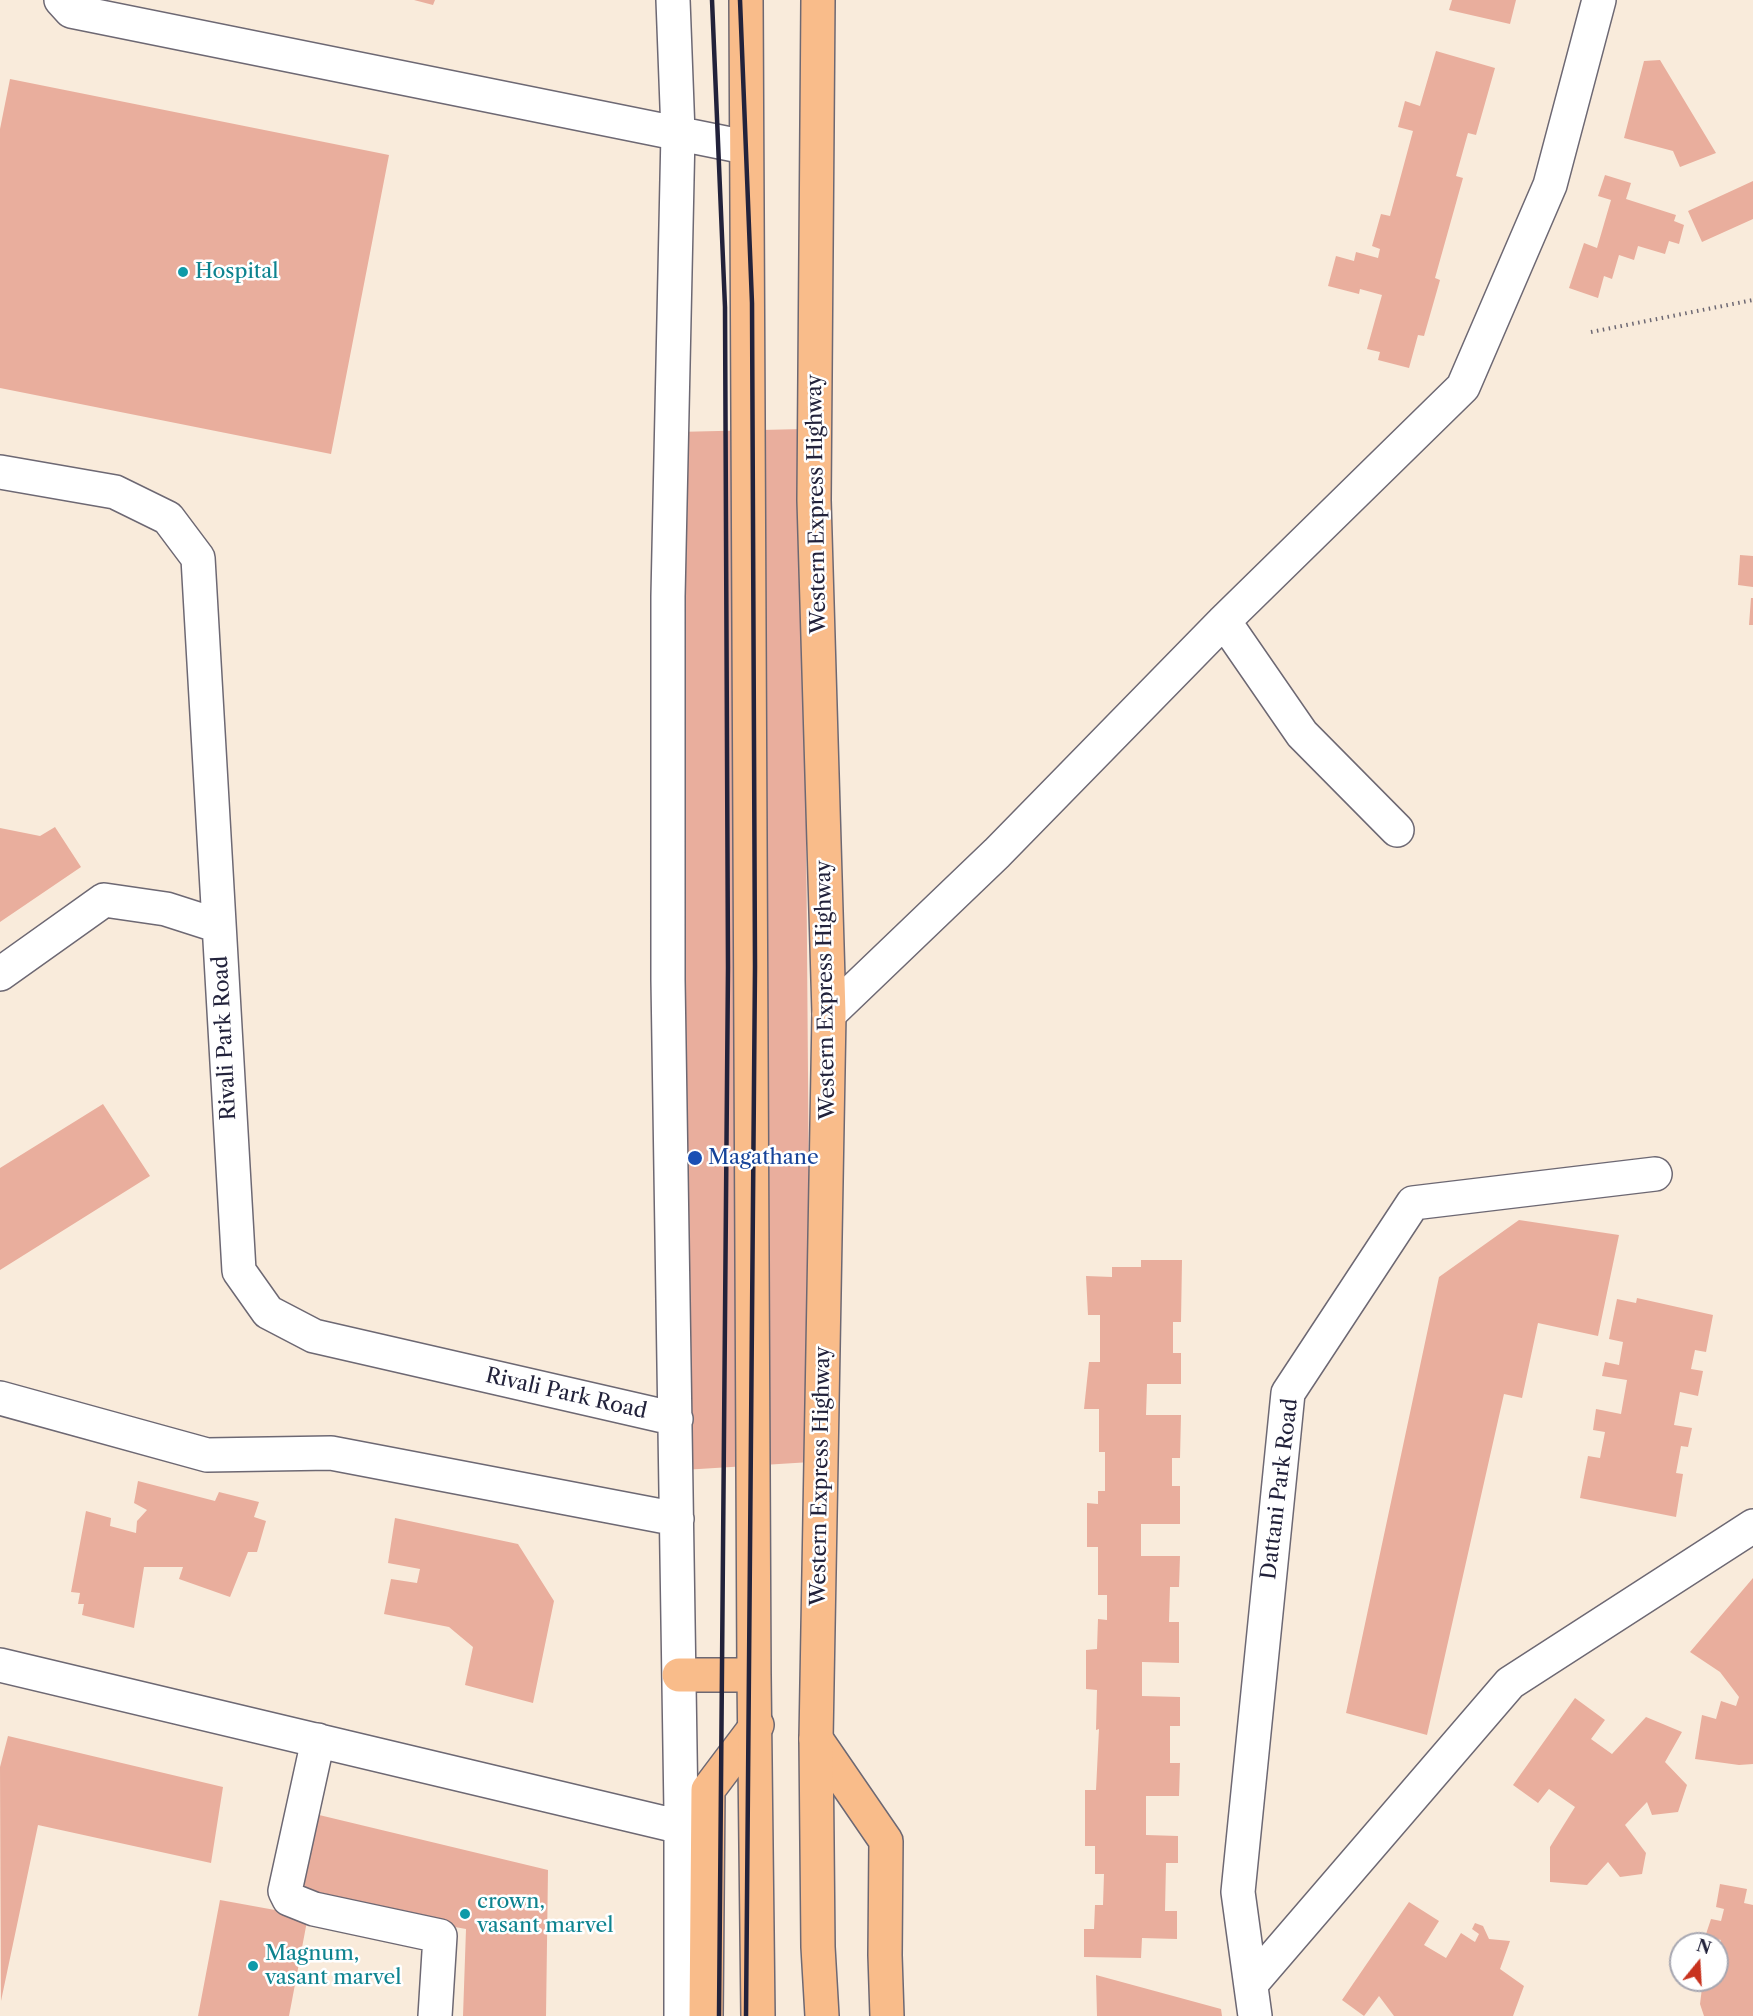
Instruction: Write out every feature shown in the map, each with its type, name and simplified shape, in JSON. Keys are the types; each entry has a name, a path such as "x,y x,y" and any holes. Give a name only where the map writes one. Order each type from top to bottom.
{"main road":[{"path":"746,0 754,1675 757,1725 755,1875 758,2016"},
{"name":"Western Express Highway","path":"818,0 814,500 829,1014 816,1739 822,2016"},
{"path":"679,1675 754,1675"},
{"path":"706,2016 694,1828 708,1790 757,1725"},
{"path":"816,1739 886,1840 885,1955 888,2016"}],"street":[{"path":"60,0 71,11 746,147"},
{"path":"674,0 678,133 668,596 668,980 679,1675 694,1828 681,2016"},
{"path":"829,1014 996,853 1224,621 1463,387 1550,185 1599,0"},
{"name":"Rivali Park Road","path":"0,472 115,492 168,518 198,558 239,1271 268,1312 314,1335 676,1419"},
{"path":"1224,621 1302,734 1397,830"},
{"path":"0,974 104,900 166,909 219,926"},
{"name":"Dattani Park Road","path":"1255,2016 1238,1892 1288,1393 1413,1203 1654,1174"},
{"path":"0,1398 207,1455 332,1453 677,1519"},
{"path":"1251,1984 1510,1683 1753,1526"},
{"path":"0,1665 694,1828"},
{"path":"318,1740 285,1891 289,1899 314,1910 440,1936 435,2016"}],"path":[{"path":"1591,332 1753,300"}],"building":[{"path":"414,0 435,0 433,5"},
{"path":"1452,0 1516,0 1510,24 1449,10"},
{"path":"1436,51 1495,68 1476,135 1468,133 1456,176 1463,178 1435,278 1440,280 1424,336 1418,335 1409,368 1378,360 1380,352 1367,349 1382,295 1360,289 1359,294 1328,286 1336,256 1354,261 1356,252 1378,258 1380,249 1372,246 1381,214 1390,216 1413,131 1398,127 1405,101 1420,106"},
{"path":"1660,60 1716,153 1680,167 1673,151 1624,138 1644,61"},
{"name":"Hospital","path":"10,79 389,155 331,454 0,388 0,129"},
{"path":"1605,175 1631,183 1626,199 1676,215 1674,221 1684,225 1679,244 1669,241 1665,254 1638,246 1634,260 1619,255 1612,279 1604,276 1598,298 1569,288 1584,243 1597,248 1611,200 1598,196"},
{"path":"1753,181 1753,219 1702,242 1688,211"},
{"path":"803,429 811,1462 683,1470 676,432"},
{"path":"1740,555 1753,556 1753,587 1738,585"},
{"path":"1751,598 1753,598 1753,625 1749,625"},
{"path":"55,827 81,867 0,922 0,828 40,836"},
{"path":"103,1104 150,1176 0,1270 0,1168"},
{"path":"1519,1220 1619,1235 1598,1336 1538,1323 1522,1398 1504,1394 1427,1735 1346,1713 1439,1277"},
{"path":"1141,1260 1182,1260 1181,1322 1173,1322 1173,1353 1181,1353 1181,1384 1147,1384 1146,1415 1181,1415 1180,1458 1172,1458 1172,1486 1180,1486 1180,1524 1141,1524 1141,1556 1180,1556 1179,1587 1170,1587 1169,1622 1179,1622 1179,1663 1142,1662 1142,1696 1180,1697 1180,1726 1170,1726 1170,1763 1180,1763 1179,1796 1146,1796 1146,1835 1178,1836 1178,1863 1166,1863 1165,1911 1177,1911 1177,1939 1142,1938 1141,1958 1084,1957 1084,1929 1094,1929 1095,1905 1103,1905 1104,1874 1095,1874 1095,1846 1085,1846 1085,1790 1096,1790 1099,1729 1096,1730 1097,1690 1086,1689 1086,1650 1097,1649 1098,1619 1107,1620 1107,1595 1098,1595 1098,1547 1087,1547 1087,1503 1098,1504 1098,1491 1105,1491 1105,1452 1099,1452 1099,1409 1084,1409 1089,1362 1100,1362 1100,1315 1088,1315 1086,1276 1112,1277 1112,1267 1141,1267"},
{"path":"1637,1298 1713,1315 1706,1352 1695,1350 1691,1369 1703,1371 1698,1396 1680,1392 1674,1425 1692,1428 1688,1447 1681,1446 1676,1473 1683,1474 1676,1517 1580,1498 1588,1456 1600,1458 1605,1432 1593,1430 1596,1409 1621,1414 1627,1380 1602,1376 1605,1362 1619,1365 1623,1342 1609,1339 1617,1299 1636,1303"},
{"path":"138,1481 215,1501 219,1492 259,1502 254,1517 266,1521 257,1552 248,1552 230,1597 179,1579 183,1567 144,1567 134,1628 82,1615 84,1604 78,1604 80,1593 71,1592 86,1511 111,1518 110,1526 136,1533 137,1521 147,1510 134,1503"},
{"path":"395,1518 518,1544 554,1601 533,1703 465,1685 473,1647 449,1627 384,1614 391,1579 417,1583 420,1569 388,1563"},
{"path":"1753,1578 1753,1764 1739,1765 1695,1759 1702,1715 1716,1719 1721,1701 1736,1706 1739,1697 1720,1672 1690,1652"},
{"path":"1575,1698 1605,1720 1591,1739 1612,1754 1646,1717 1682,1732 1665,1762 1687,1785 1678,1812 1652,1815 1647,1802 1625,1825 1646,1853 1642,1874 1620,1877 1608,1862 1587,1885 1550,1882 1550,1847 1575,1807 1549,1789 1538,1803 1513,1785"},
{"path":"8,1736 223,1787 211,1863 38,1825 1,2001 0,1767"},
{"name":"crown, vasant marvel","path":"315,1814 548,1870 546,2016 463,2016 466,1929 300,1899"},
{"path":"1720,1884 1747,1889 1744,1903 1753,1905 1753,2016 1704,2016 1700,2004 1702,1992 1729,1992 1729,1932 1707,1932 1711,1919 1721,1921 1724,1909 1716,1907"},
{"name":"Magnum, vasant marvel","path":"220,1900 308,1916 289,2016 198,2016"},
{"path":"1409,1902 1439,1921 1424,1945 1446,1958 1461,1933 1475,1942 1479,1934 1472,1929 1475,1923 1483,1926 1489,1939 1510,1941 1500,1969 1524,1986 1513,2016 1394,2016 1379,1996 1364,2016 1342,2000"},
{"path":"1096,1975 1221,2009 1222,2016 1097,2016"}],"railway":[{"path":"712,0 725,307 728,967 719,2016"},
{"path":"740,0 752,303 755,967 746,2016"}],"place":[{"name":"Hospital","path":"183,272"},
{"name":"Magathane","path":"695,1158"},
{"name":"crown, vasant marvel","path":"465,1914"},
{"name":"Magnum, vasant marvel","path":"253,1966"}]}
